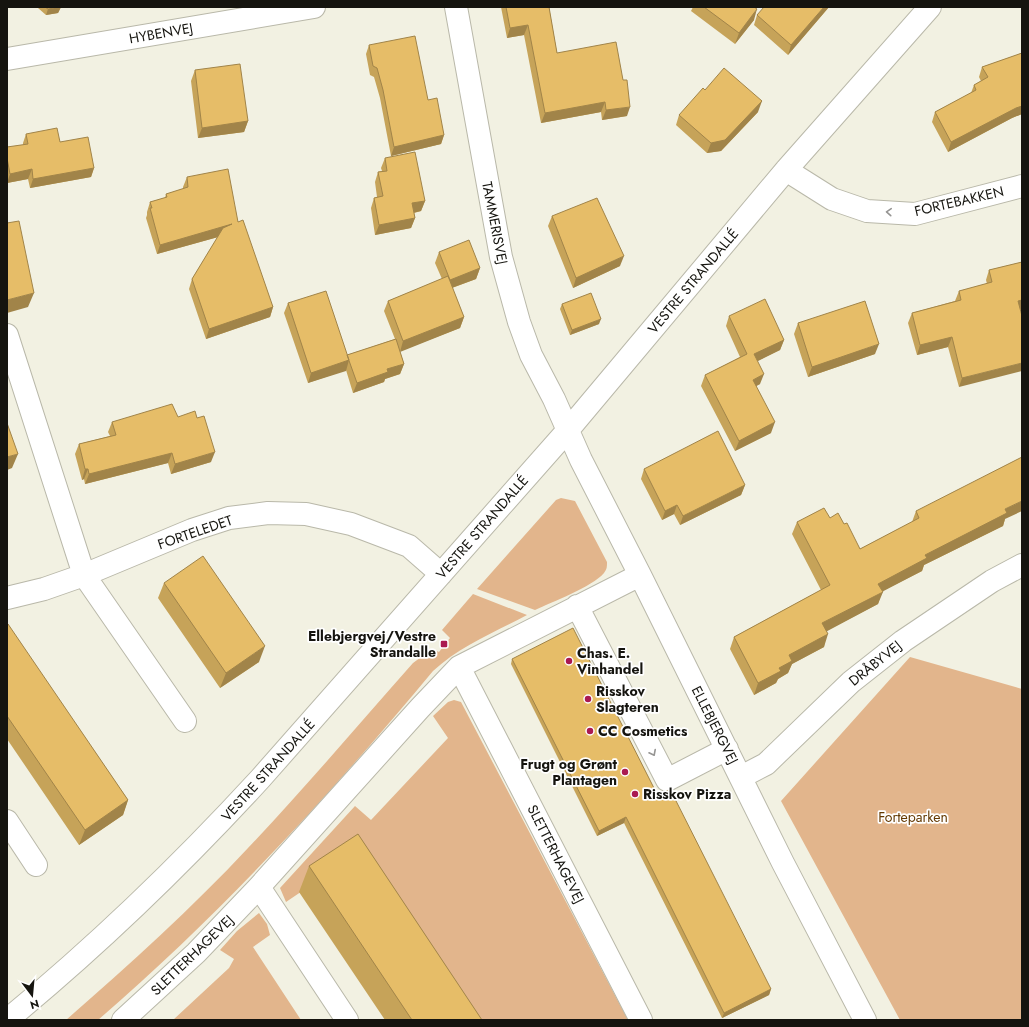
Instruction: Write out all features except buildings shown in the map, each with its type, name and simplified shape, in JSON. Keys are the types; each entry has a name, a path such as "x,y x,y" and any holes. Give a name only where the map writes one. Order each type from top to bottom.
{"street":[{"name":"HYBENVEJ","path":"7,59 314,7"},
{"name":"TAMMERISVEJ","path":"456,7 501,257 519,322 531,355 568,430"},
{"name":"VESTRE STRANDALLÉ","path":"7,1020 125,916 222,821 568,430 786,170 930,7"},
{"name":"FORTEBAKKEN","path":"786,170 832,199 867,211 915,214 1022,186"},
{"path":"7,335 84,575 185,721"},
{"name":"ELLEBJERGVEJ","path":"568,430 581,460 640,575 783,863 864,1020"},
{"name":"FORTELEDET","path":"7,598 44,589 84,575 192,530 229,518 268,513 306,514 351,524 408,546 441,574"},
{"name":"DRÅBYVEJ","path":"741,777 766,764 851,682 903,641 959,602 1022,565"},
{"name":"SLETTERHAGEVEJ","path":"123,1020 196,953 259,888 420,708 459,668 577,606 640,575"},
{"path":"577,606 667,780 727,749"},
{"name":"SLETTERHAGEVEJ","path":"459,668 641,1020"},
{"path":"7,821 36,864"},
{"path":"259,888 347,1020"}],"green space":[{"path":"561,498 575,501 607,562 607,568 604,573 591,584 535,610 477,589 556,500"},
{"path":"473,594 527,615 466,647 443,662 433,671 314,808 231,896 143,980 98,1020 66,1020 159,936 226,871 290,802 413,663 432,649 439,652 450,638 442,630"},
{"name":"Forteparken","path":"910,657 1022,689 1022,1020 900,1020 781,801"},
{"path":"454,700 461,702 628,1020 456,1020 348,860 286,902 280,888 355,806 371,820 448,738 433,716 448,702"},
{"path":"259,913 267,924 270,935 253,947 301,1020 173,1020 229,968 234,959 220,950 237,931"}],"place":[{"name":"Ellebjergvej/Vestre Strandalle","path":"444,644"},
{"name":"Chas. E. Vinhandel","path":"569,661"},
{"name":"Risskov Slagteren","path":"588,699"},
{"name":"CC Cosmetics","path":"590,731"},
{"name":"Frugt og Grønt Plantagen","path":"625,772"},
{"name":"Risskov Pizza","path":"635,794"}]}
